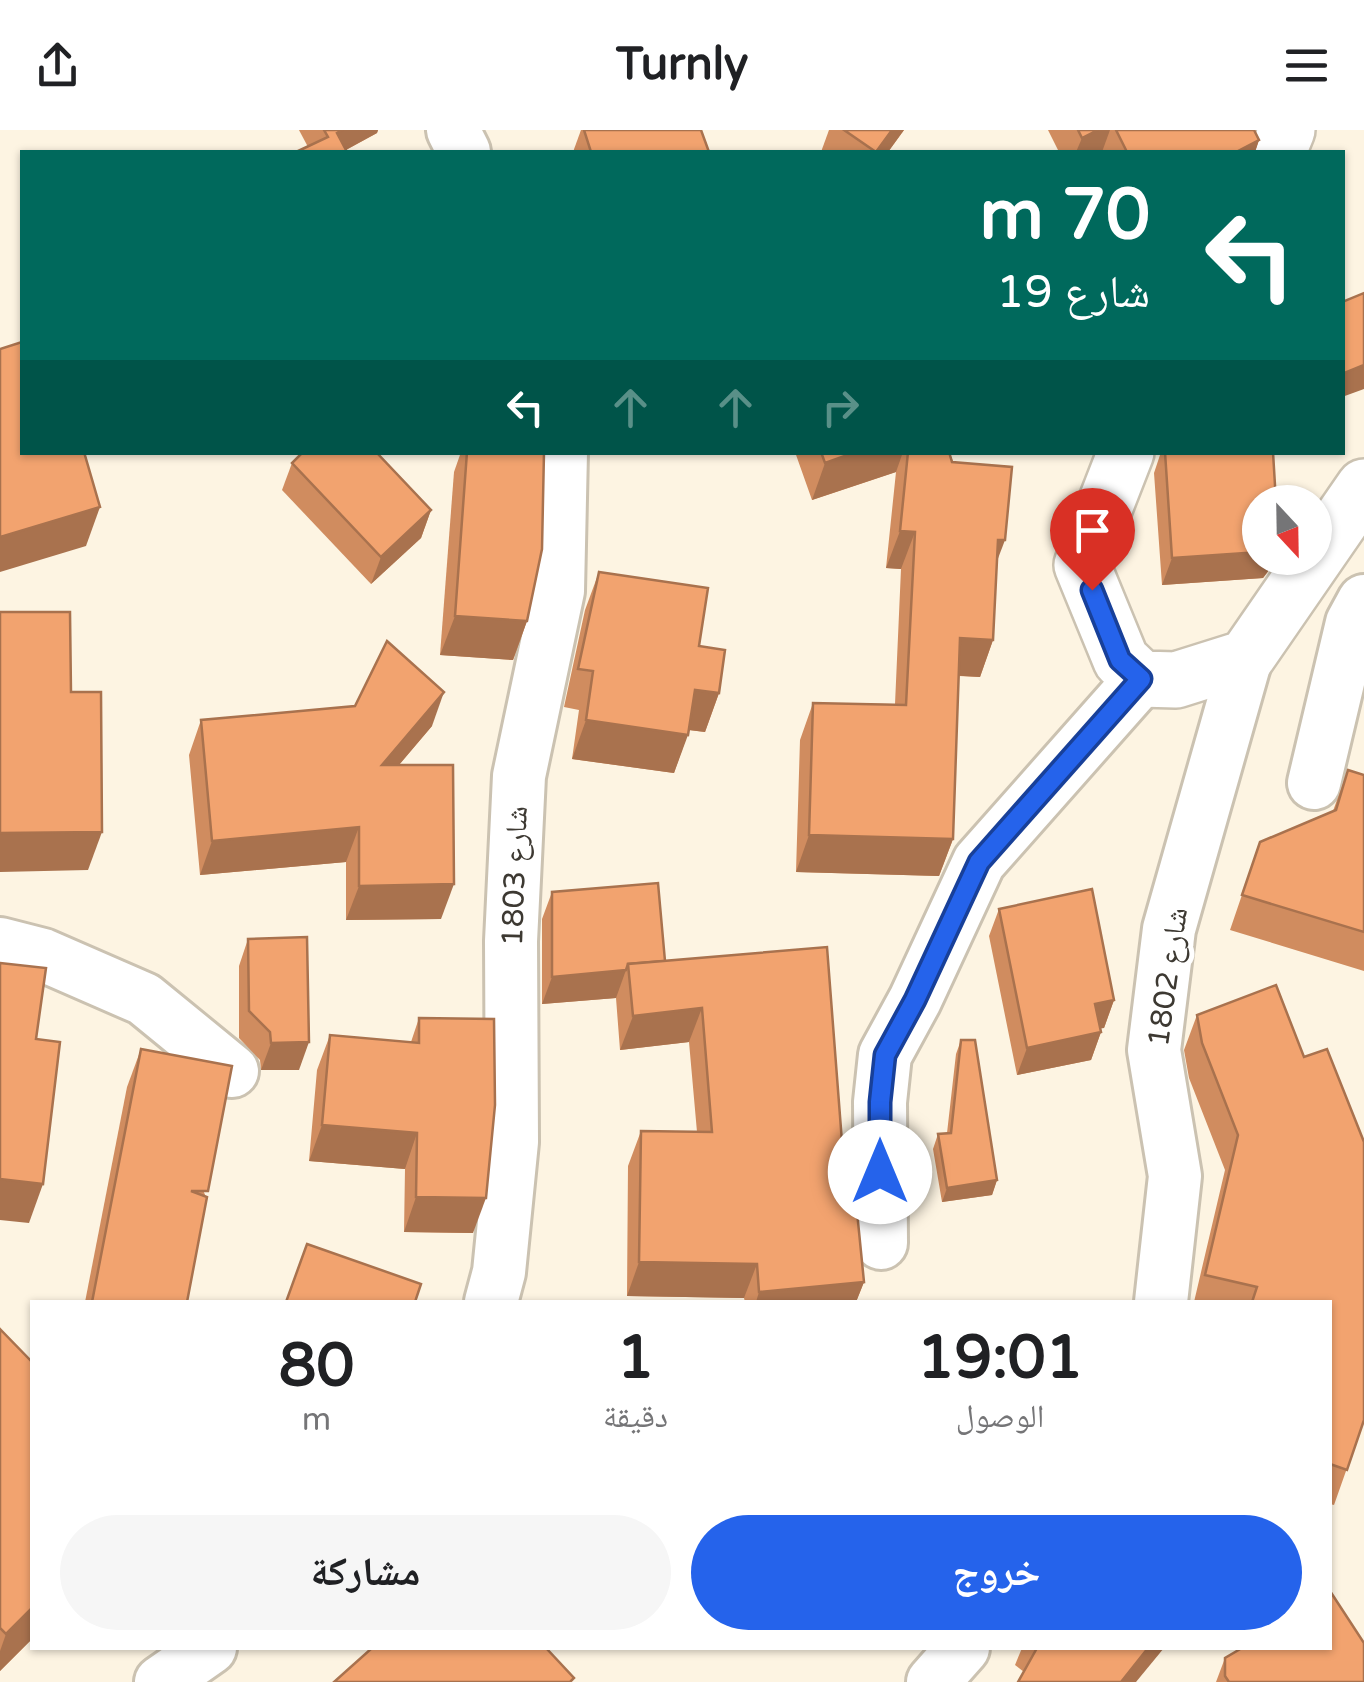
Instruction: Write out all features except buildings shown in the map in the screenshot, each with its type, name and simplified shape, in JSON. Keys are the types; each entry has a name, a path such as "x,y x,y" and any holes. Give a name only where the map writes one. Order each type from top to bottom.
{"street":[{"name":"شارع 1803","path":"493,1300 500,1272 512,1142 511,941 519,776 558,591 561,455"},
{"path":"1125,455 1082,564 1120,660 1141,679 1176,680 1246,658 1364,487"},
{"path":"1314,782 1352,623 1364,601"},
{"name":"شارع 1802","path":"1161,1300 1175,1176 1154,1050 1169,929 1246,658"},
{"path":"880,1243 880,1102 885,1055 979,862 1141,679"},
{"path":"0,944 43,956 144,1000 232,1071"},
{"path":"161,1682 207,1650"},
{"path":"933,1682 962,1650"}],"route":[{"path":"880,1172 885,1055 979,862 1141,679 1120,660 1092,590"}]}
